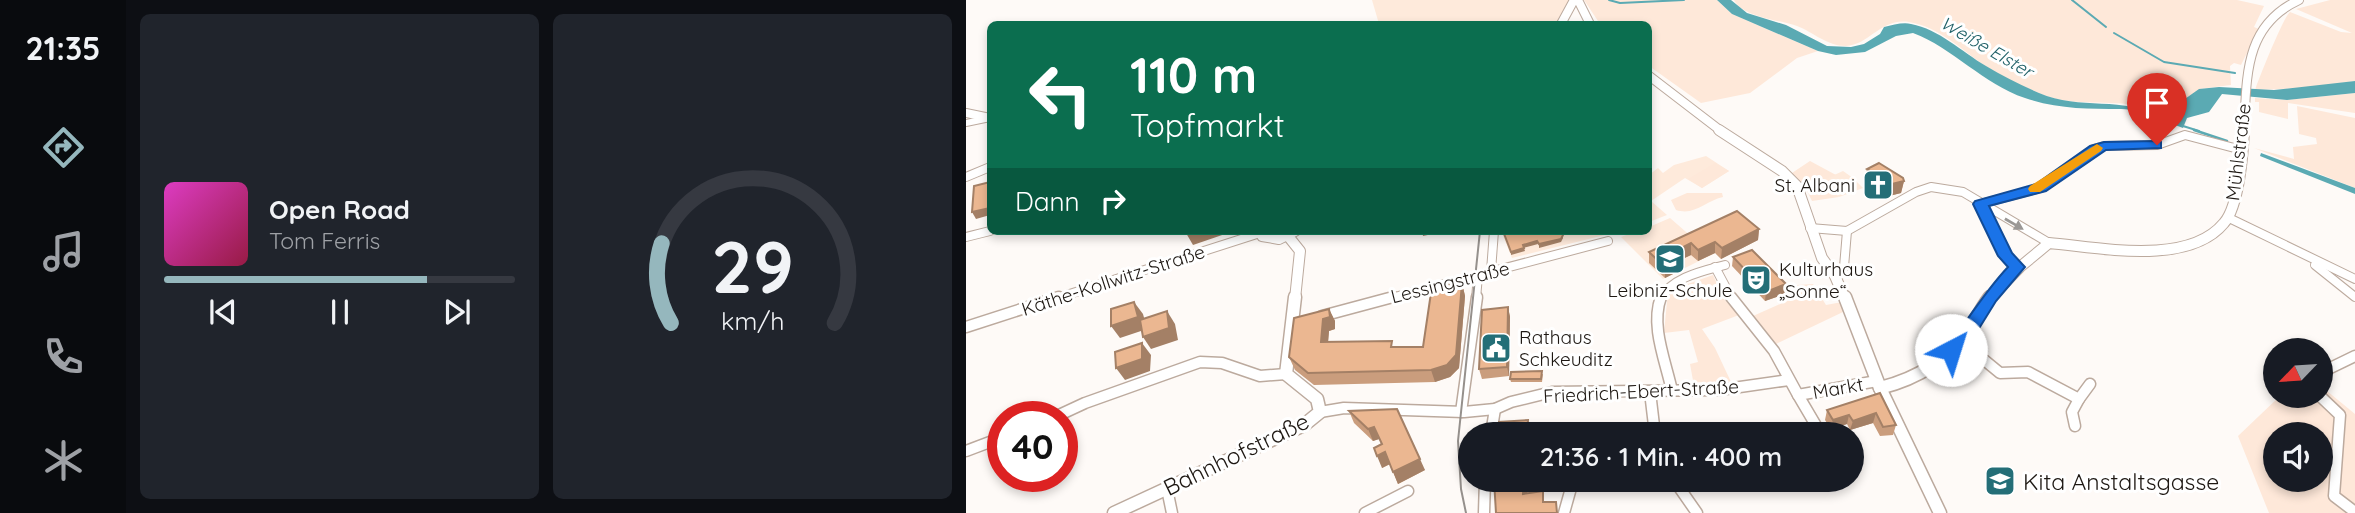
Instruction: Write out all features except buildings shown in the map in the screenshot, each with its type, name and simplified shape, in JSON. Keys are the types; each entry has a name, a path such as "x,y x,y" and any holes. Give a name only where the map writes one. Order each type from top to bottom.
{"street":[{"name":"Mühlstraße","path":"2049,243 2110,251 2160,250 2193,242 2217,231 2229,218 2242,150 2246,70 2276,8 2299,0"},
{"path":"1563,21 1575,1"},
{"path":"1566,14 1581,16 1575,1"},
{"name":"Markt","path":"1652,78 1710,124 1791,179 1804,201 1810,228 1822,258 1835,276 1850,309 1879,384 1798,395"},
{"path":"966,113 987,117"},
{"path":"966,123 987,119"},
{"path":"1980,204 2041,188 2094,149 2104,146 2157,145 2185,135 2242,150"},
{"path":"966,177 987,168"},
{"path":"1810,228 1847,232 1916,192 1931,187 1963,192 2049,243 2017,267 1990,296 1961,341 1911,379 1879,384 1940,513"},
{"path":"1980,204 2006,256 2017,267"},
{"path":"2229,218 2302,255 2352,274"},
{"path":"966,237 987,232"},
{"path":"1835,276 1844,267 1847,232"},
{"name":"Käthe-Kollwitz-Straße","path":"966,327 1251,235"},
{"path":"1264,235 1270,239 1285,235"},
{"path":"1286,374 1300,251 1293,235"},
{"path":"1491,271 1494,235"},
{"name":"Lessingstraße","path":"1292,324 1608,241"},
{"path":"2302,255 2355,297"},
{"name":"Markt","path":"1672,391 1655,317 1656,302 1674,284 1720,266 1730,296 1770,345 1814,422"},
{"path":"1461,412 1475,321 1478,275"},
{"path":"1961,341 2000,373 2028,372 2079,399"},
{"path":"2333,367 2355,356"},
{"path":"1078,406 1200,362 1219,361 1260,377 1286,374 1317,399 1320,412"},
{"name":"Friedrich-Ebert-Straße","path":"1320,412 1344,408 1461,412 1495,409 1511,402 1552,393 1719,390 1789,380"},
{"path":"2075,426 2072,412 2090,384"},
{"path":"1650,392 1654,422"},
{"path":"2333,408 2340,415 2334,496 2355,512"},
{"path":"1493,422 1495,409"},
{"name":"Bahnhofstraße","path":"1114,513 1304,425 1320,412"},
{"path":"966,451 987,443"},
{"path":"1167,489 1172,513"},
{"path":"1365,513 1408,491"},
{"path":"1484,513 1485,492"},
{"path":"1564,513 1570,492"},
{"path":"1682,492 1697,513"}],"shaded area":[{"path":"1372,0 1570,0 1559,21 1378,21"},
{"path":"1584,0 1717,0 1732,14 1818,51 1797,58 1750,93 1701,103 1652,68 1652,21 1598,21"},
{"path":"1734,0 2237,0 2264,6 2254,27 2259,29 2241,65 2234,63 2230,66 2231,85 2200,89 2182,101 2173,116 2168,116 2134,105 2074,102 2051,97 1999,74 1931,29 1909,22 1890,24 1854,45 1846,46 1826,41 1797,26 1754,15"},
{"path":"2330,0 2355,0 2355,81 2307,88 2255,90 2277,35 2290,12 2341,32 2352,33 2296,9"},
{"path":"2355,93 2355,113 2288,103 2288,119 2259,112 2259,102 2255,102 2255,98 2287,100"},
{"path":"2297,106 2355,118 2355,188 2254,148 2294,159 2293,147 2317,144 2316,138 2299,134"},
{"path":"1706,156 1729,171 1702,188 1685,178 1652,200 1652,173 1658,168 1663,173 1674,165"},
{"path":"1810,161 1836,175 1822,181 1839,197 1812,201 1804,185 1792,173"},
{"path":"1715,163 1729,171 1702,188 1688,179"},
{"path":"1843,171 1863,188 1839,197 1821,181"},
{"path":"1687,193 1722,193 1723,197 1694,210 1676,210 1671,200"},
{"path":"1652,202 1667,215 1652,221"},
{"path":"1670,218 1701,245 1715,253 1663,279 1621,237 1652,235 1652,226"},
{"path":"1503,235 1605,235 1512,258"},
{"path":"1713,275 1724,299 1739,315 1702,329 1715,348 1732,384 1694,386 1690,364 1698,362 1689,330 1664,333 1668,291"},
{"path":"1813,284 1826,305 1842,302 1843,312 1776,344 1753,316 1789,300 1785,294 1797,285"},
{"path":"1967,350 1984,363 1959,381 1942,367"},
{"path":"2333,396 2355,414 2355,513 2269,513 2238,436 2267,408 2333,408"}],"water":[{"path":"1717,0 1731,0 1747,13 1786,25 1827,46 1851,47 1864,44 1880,34 1884,27 1908,23 1941,36 1999,73 2039,93 2070,101 2133,107 2164,118 2176,113 2169,104 2171,100 2182,101 2199,89 2219,87 2274,90 2355,81 2355,93 2287,100 2222,94 2209,112 2187,118 2183,128 2137,111 2060,106 2025,98 1995,84 1913,33 1896,36 1865,52 1836,55 1818,51 1732,14"},
{"path":"2261,153 2355,188 2355,194 2260,156"}],"waterway":[{"path":"1609,0 1620,3 1684,0"},
{"path":"2072,0 2106,27"},
{"path":"2114,33 2164,62 2235,73"},
{"path":"2183,126 2199,131"},
{"path":"2194,130 2227,141"}],"tram line":[{"path":"1466,513 1461,489 1458,441 1480,235"}],"slow traffic":[{"path":"2035,189 2041,188 2097,148"}],"place":[{"name":"St. Albani","path":"1878,185"},
{"name":"Leibniz-Schule","path":"1670,259"},
{"name":"Kulturhaus „Sonne“","path":"1756,280"},
{"name":"Rathaus Schkeuditz","path":"1496,348"},
{"name":"Kita Anstaltsgasse","path":"2000,481"}],"route":[{"path":"1951,350 1969,330 1990,296 2017,267 2006,256 1993,234 1980,204 2041,188 2094,149 2104,146 2157,145"}],"water label":[{"name":"Weiße Elster","path":"1987,47"}]}
